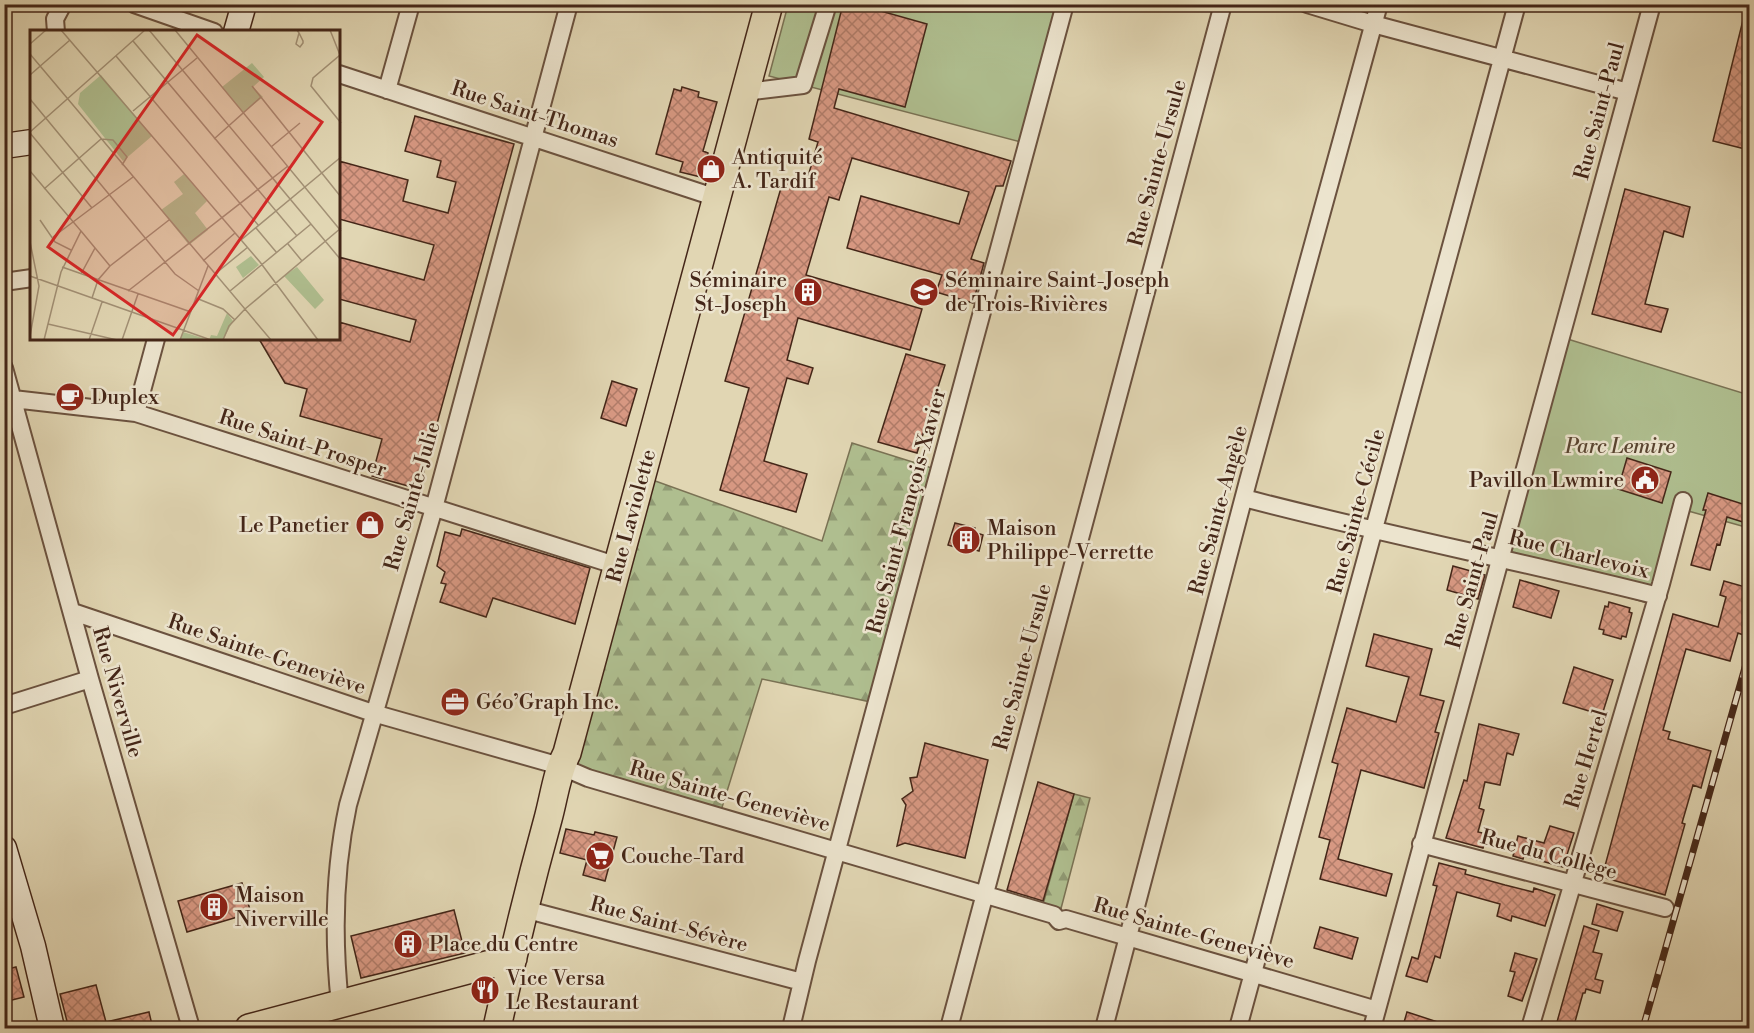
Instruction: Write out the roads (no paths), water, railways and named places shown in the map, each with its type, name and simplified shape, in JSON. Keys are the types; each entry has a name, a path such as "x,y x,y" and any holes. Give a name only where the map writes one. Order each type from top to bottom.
{"main road":[{"name":"Rue Laviolette","path":"500,1028 524,909 557,788 560,766 567,753 769,4"},
{"path":"249,1029 293,1023 340,1004 513,958"}],"street":[{"path":"56,30 56,19 63,4"},
{"path":"134,4 208,30"},
{"path":"237,30 244,4"},
{"path":"387,90 411,4"},
{"name":"Rue Sainte-Julie","path":"340,1004 337,907 339,854 348,805 434,508 569,4"},
{"path":"745,92 803,86 828,4"},
{"name":"Rue Saint-François-Xavier","path":"791,1029 1065,4"},
{"name":"Rue Sainte-Ursule","path":"949,1029 1223,4"},
{"path":"1307,4 1373,24 1628,92"},
{"name":"Rue Sainte-Angèle","path":"1104,1029 1244,498 1379,4"},
{"name":"Rue Sainte-Cécile","path":"1238,1029 1517,4"},
{"name":"Rue Saint-Paul","path":"1372,1029 1652,4"},
{"name":"Rue Saint-Thomas","path":"340,74 717,198"},
{"path":"4,146 30,142"},
{"path":"4,282 30,278"},
{"path":"136,413 156,340"},
{"name":"Rue Niverville","path":"4,368 9,400 73,612 90,680 191,1029"},
{"name":"Rue Saint-Prosper","path":"9,400 136,413 618,566"},
{"name":"Rue Charlevoix","path":"1244,498 1658,596"},
{"name":"Rue Hertel","path":"1530,1029 1658,596 1683,501"},
{"name":"Rue Sainte-Geneviève","path":"73,612 373,713 560,766 588,778 1054,915 1059,921 1066,919 1377,1010"},
{"path":"4,706 90,680"},
{"name":"Rue du Collège","path":"1421,844 1665,908"},
{"path":"4,848 33,946 52,1029"},
{"name":"Rue Saint-Sévère","path":"524,909 802,982"}],"railway":[{"path":"1643,1028 1750,650"}],"place":[{"name":"Antiquité A. Tardif","path":"711,169"},
{"name":"Séminaire St-Joseph","path":"808,292"},
{"name":"Séminaire Saint-Joseph de Trois‑Rivières","path":"924,292"},
{"name":"Duplex","path":"70,397"},
{"name":"Pavillon Lwmire","path":"1645,480"},
{"name":"Le Panetier","path":"370,525"},
{"name":"Maison Philippe-Verrette","path":"966,540"},
{"name":"Géo’Graph Inc.","path":"455,702"},
{"name":"Couche-Tard","path":"600,856"},
{"name":"Maison Niverville","path":"214,907"},
{"name":"Place du Centre","path":"408,944"},
{"name":"Vice Versa Le Restaurant","path":"485,990"}],"park label":[{"name":"Parc Lemire","path":"1620,446"}]}
